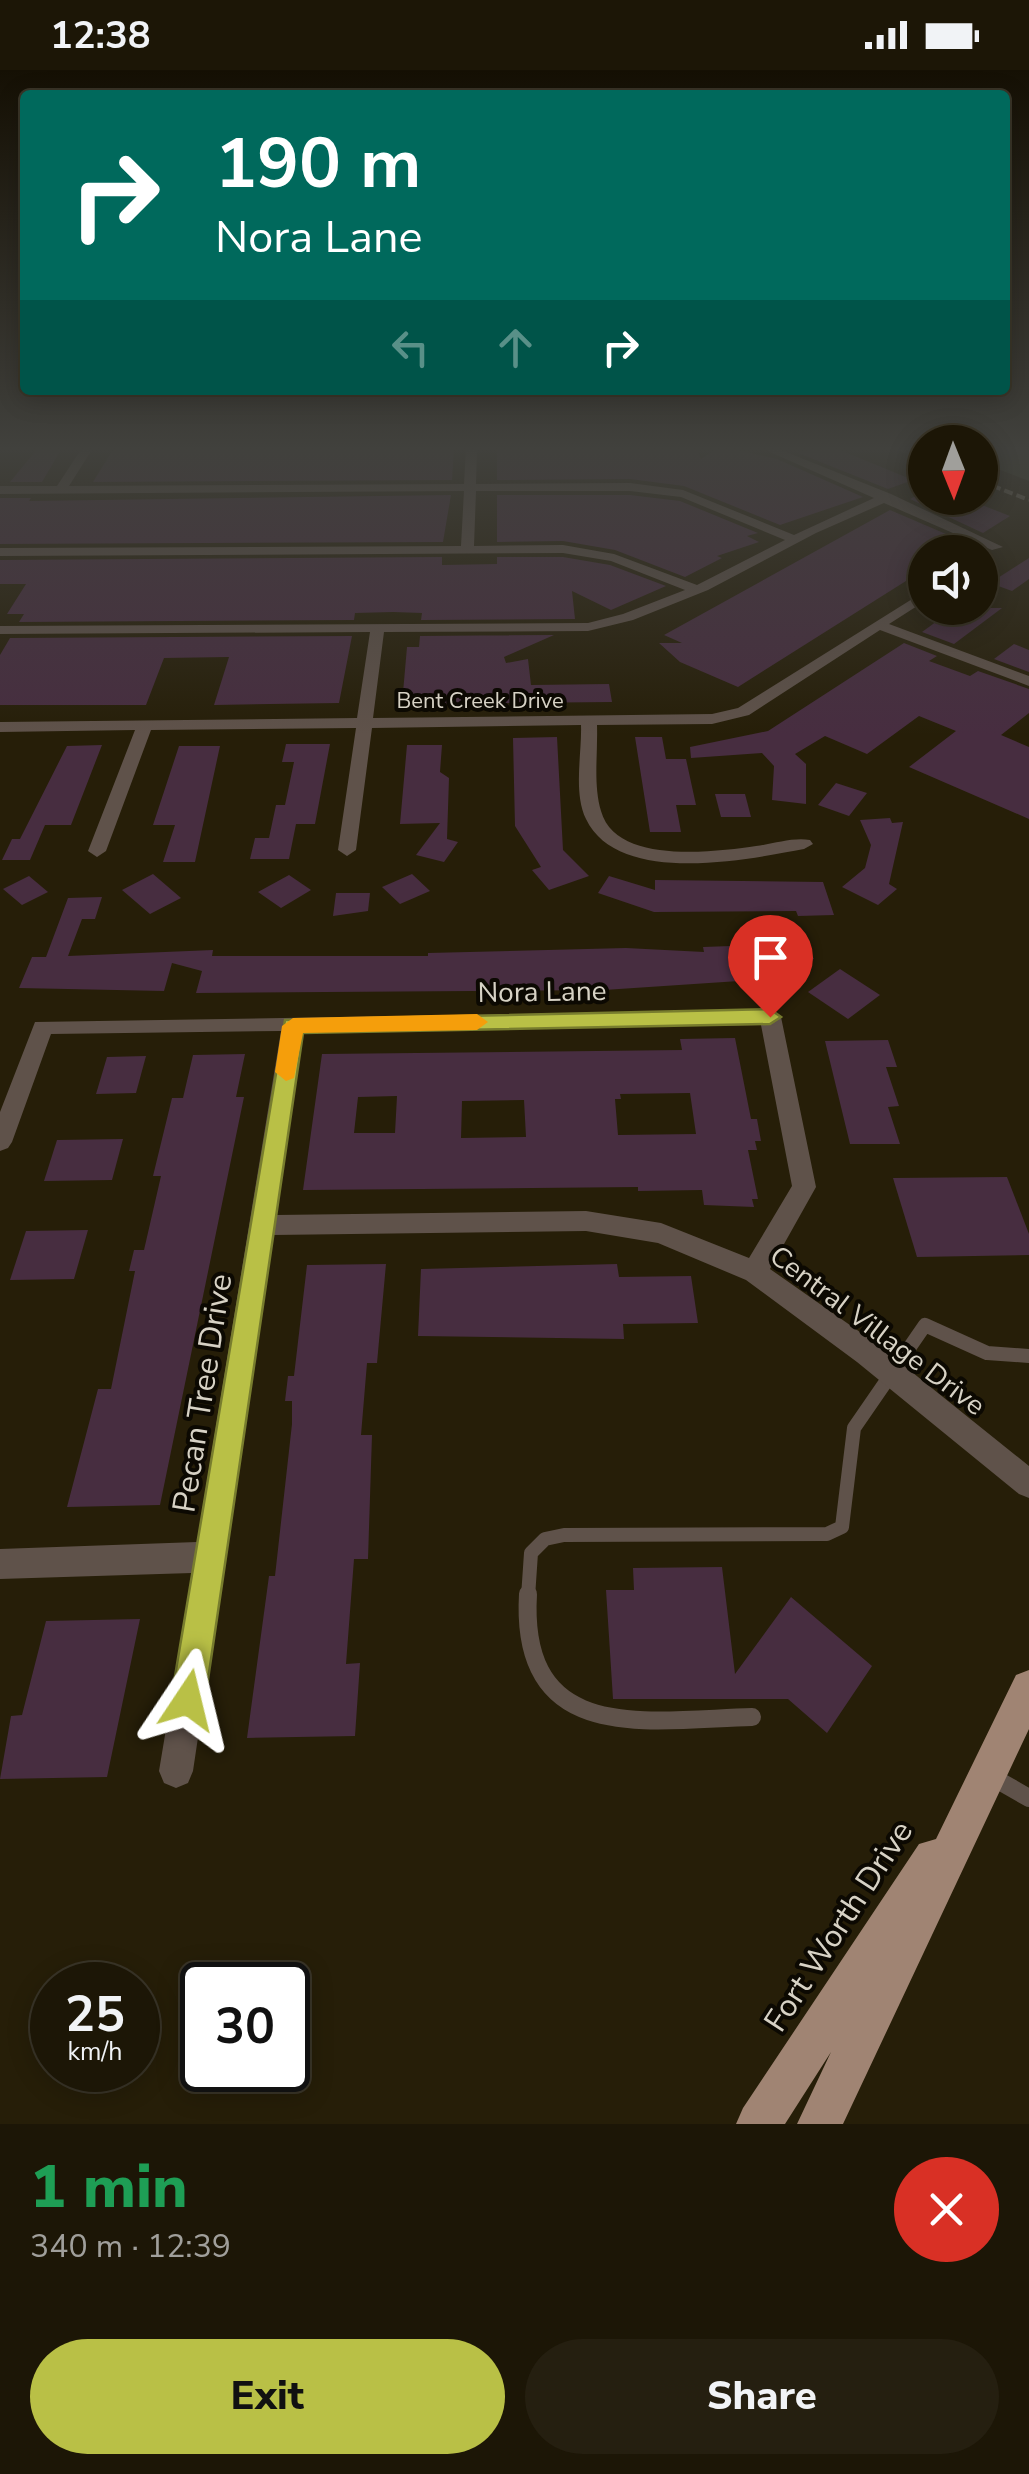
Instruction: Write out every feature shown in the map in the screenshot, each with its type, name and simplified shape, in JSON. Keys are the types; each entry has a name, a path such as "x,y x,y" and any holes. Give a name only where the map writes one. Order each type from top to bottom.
{"main road":[{"name":"Fort Worth Drive","path":"820,2124 1029,1688"},
{"name":"Fort Worth Drive","path":"759,2124 988,1774"}],"street":[{"path":"467,544 467,550"},
{"path":"0,630 588,626 636,618 786,544"},
{"path":"0,552 589,553 696,590"},
{"name":"Bent Creek Drive","path":"0,727 712,719 743,712 908,606"},
{"path":"880,625 1029,681"},
{"path":"348,850 368,724 378,627"},
{"path":"589,722 594,817 607,836 634,853 673,857 752,853 804,844"},
{"path":"98,851 145,726"},
{"name":"Nora Lane","path":"1,1136 42,1027 770,1017 804,1188 754,1272"},
{"name":"Pecan Tree Drive","path":"176,1771 293,1026"},
{"name":"Central Village Drive","path":"264,1225 586,1221 661,1233 754,1272 893,1374 1029,1484"},
{"path":"0,1564 212,1557"}],"lane":[{"path":"752,1717 603,1718 558,1703 537,1670 527,1623 531,1552 545,1539 564,1535 798,1537 842,1527 850,1441 860,1410 893,1374 926,1326 987,1353 1029,1356"},
{"path":"988,1774 1029,1798"}],"building":[{"path":"579,544 753,544 717,556 722,558 685,577 615,550"},
{"path":"829,544 908,544 908,580 738,687 680,662 659,643 682,643 664,635"},
{"path":"442,557 442,565 497,564 497,557 563,557 610,565 666,586 611,610 572,591 575,619 421,620 422,613 393,612 355,613 354,620 19,622 24,614 7,614 26,584 0,584 0,560"},
{"path":"1029,558 1029,579 1012,591 998,586 998,578"},
{"path":"932,625 979,625 954,644 922,632"},
{"path":"554,635 504,657 506,663 528,659 531,685 609,684 612,702 402,704 407,647 419,647 420,636"},
{"path":"352,636 339,703 214,705 229,657 164,658 146,705 0,705 0,655 10,638"},
{"path":"904,643 937,656 929,661 970,676 978,671 1029,689 1029,713 1001,735 1029,747 1029,819 909,767 956,731 919,716 867,754 825,736 795,754 806,764 806,804 772,800 774,766 762,753 691,758 690,747 768,731"},
{"path":"1014,644 1029,650 1029,672 994,659"},
{"path":"557,737 563,850 589,876 549,890 532,870 541,867 515,826 513,738"},
{"path":"635,737 662,737 666,759 686,759 696,805 676,805 681,832 650,832"},
{"path":"286,744 330,744 315,824 296,824 289,859 250,859 255,838 269,838 276,805 285,805 294,762 282,762"},
{"path":"102,745 71,825 45,825 30,860 2,860 12,839 20,839 67,746"},
{"path":"407,745 442,745 440,772 449,778 447,839 458,842 444,862 416,855 440,823 400,824"},
{"path":"179,746 220,746 195,862 163,862 175,825 153,825"},
{"path":"836,783 867,793 849,816 818,805"},
{"path":"715,794 745,794 751,817 721,817"},
{"path":"890,818 892,823 903,822 889,884 897,889 878,905 842,887 865,868 871,845 860,820"},
{"path":"153,874 181,898 150,914 122,890"},
{"path":"412,874 430,891 400,904 382,887"},
{"path":"289,875 311,890 281,908 258,892"},
{"path":"29,876 48,892 22,905 3,889"},
{"path":"609,876 655,890 655,880 823,882 834,915 798,916 796,911 654,912 598,893"},
{"path":"336,893 370,893 368,911 333,916"},
{"path":"102,897 95,919 82,919 68,956 213,950 212,956 428,956 626,948 704,952 703,947 731,946 739,981 604,990 196,993 202,971 172,963 164,991 19,988 32,957 46,957 68,898"},
{"path":"765,946 814,958 796,989 749,972"},
{"path":"840,969 880,995 848,1019 808,992"},
{"path":"735,1038 751,1119 757,1119 761,1141 755,1141 757,1150 748,1150 758,1199 752,1199 754,1207 704,1205 702,1190 638,1191 638,1187 303,1190 322,1054 682,1050 680,1039","holes":["690,1093 696,1134 618,1135 615,1099 621,1099 620,1094","397,1096 395,1133 354,1133 358,1097","524,1100 526,1137 461,1138 462,1101"]},
{"path":"888,1040 897,1067 886,1067 899,1106 888,1107 900,1144 850,1144 825,1041"},
{"path":"245,1054 236,1097 244,1097 160,1505 67,1507 98,1389 111,1389 135,1271 129,1271 134,1250 144,1250 161,1176 153,1176 172,1098 183,1098 193,1055"},
{"path":"146,1056 136,1093 96,1094 107,1057"},
{"path":"123,1139 112,1180 44,1181 57,1140"},
{"path":"1007,1177 1029,1234 1029,1255 917,1257 893,1178"},
{"path":"88,1230 74,1279 10,1280 26,1231"},
{"path":"386,1264 377,1363 367,1363 361,1435 372,1435 368,1559 354,1559 346,1664 360,1663 355,1736 247,1738 269,1576 275,1576 292,1424 292,1401 285,1401 288,1376 294,1376 307,1265"},
{"path":"617,1264 619,1277 691,1276 698,1323 623,1324 624,1339 418,1336 421,1269"},
{"path":"722,1567 735,1674 791,1597 872,1666 827,1733 788,1699 613,1699 606,1590 634,1590 633,1568"},
{"path":"140,1619 107,1777 0,1779 11,1716 22,1715 46,1621"}],"slow traffic":[{"path":"286,1072 293,1026 477,1022"}],"route":[{"path":"188,1700 293,1026 770,1017"}]}
